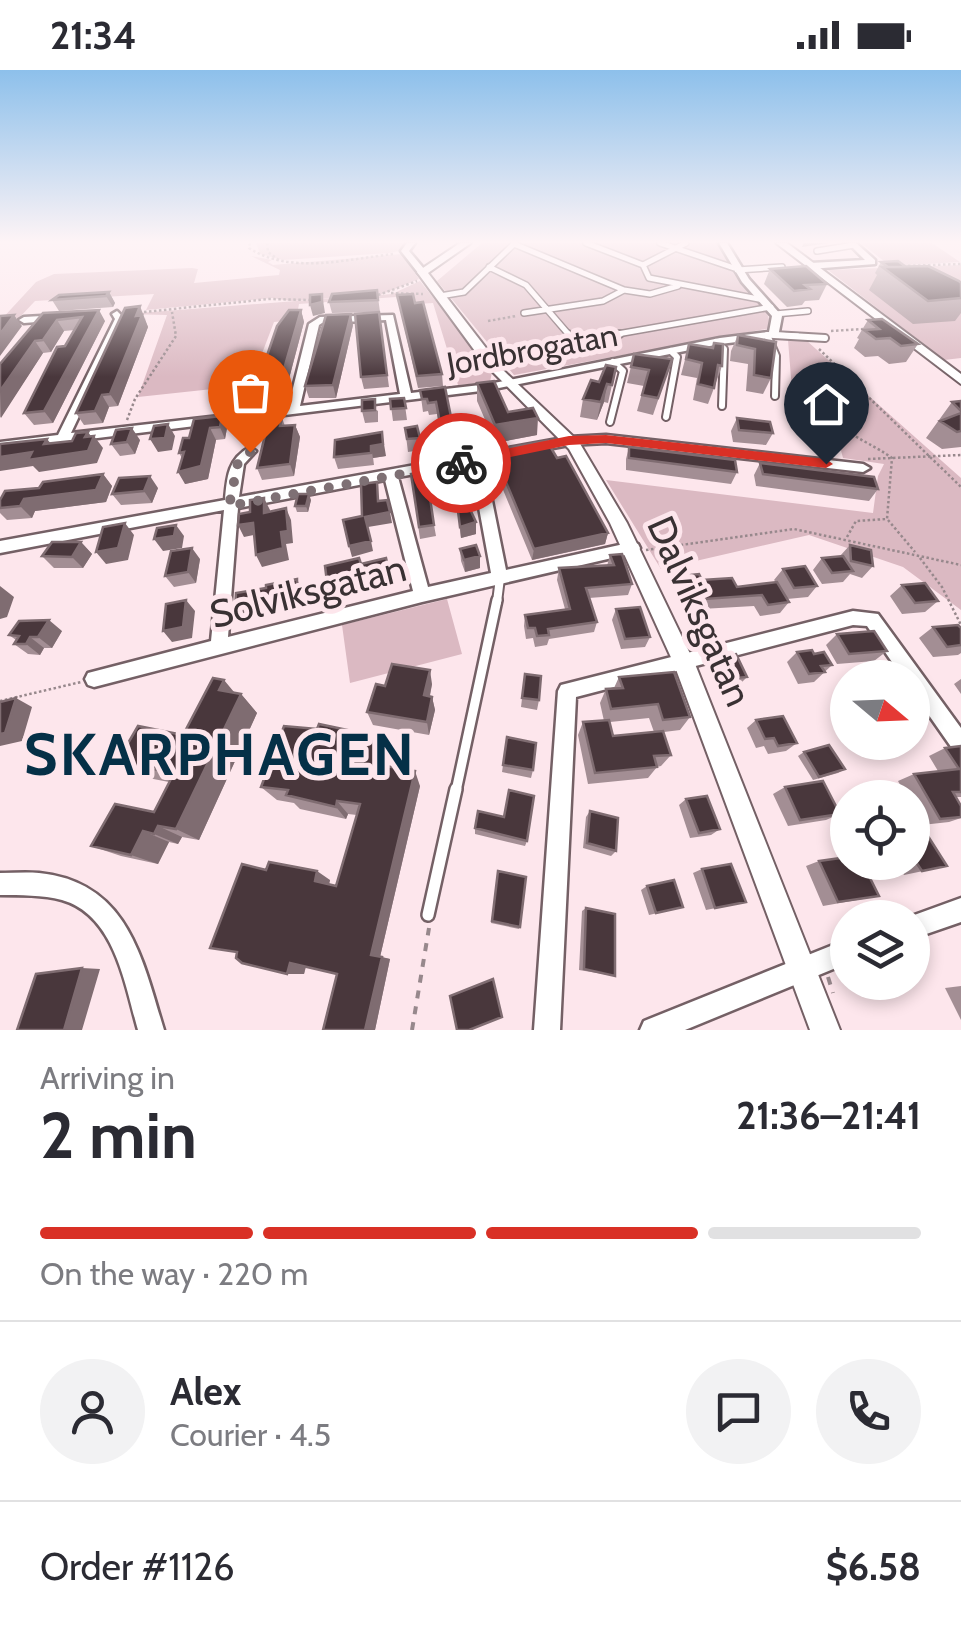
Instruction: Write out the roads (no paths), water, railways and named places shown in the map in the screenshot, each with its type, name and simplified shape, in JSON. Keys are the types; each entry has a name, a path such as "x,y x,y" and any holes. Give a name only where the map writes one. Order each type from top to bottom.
{"street":[{"name":"Dalviksgatan","path":"432,288 510,384 569,440 634,550 682,661 825,1030"},
{"path":"753,288 770,307 771,335"},
{"path":"839,288 961,380"},
{"path":"99,315 143,312"},
{"path":"62,438 120,319 117,314"},
{"path":"24,320 81,316"},
{"path":"293,410 314,324 320,320 390,318 406,397"},
{"path":"32,334 45,319"},
{"name":"Jordbrogatan","path":"0,446 510,384 716,342 771,335"},
{"path":"0,547 569,440 606,439 863,468"},
{"path":"219,646 229,506 238,462 250,452"},
{"path":"477,460 500,578"},
{"path":"391,476 422,596"},
{"name":"Solviksgatan","path":"94,679 422,596 634,550"},
{"path":"547,1030 567,691 853,618 872,619 961,744"},
{"path":"0,884 34,882 92,900 116,926 134,964 151,1030"},
{"path":"930,920 961,910"},
{"path":"653,1030 830,958"}],"lane":[{"path":"440,296 468,288"},
{"path":"528,288 575,342"},
{"path":"619,288 650,294 672,288"},
{"path":"686,288 770,307 808,311"},
{"path":"524,313 603,300 624,290"},
{"path":"507,354 770,307"},
{"path":"775,396 776,356 771,335 825,338"},
{"path":"716,342 724,350 722,406"},
{"path":"666,417 677,357 671,351"},
{"path":"610,422 623,371 613,362"},
{"path":"428,916 500,578"}],"district":[{"name":"SKARPHAGEN","path":"220,754"}]}
